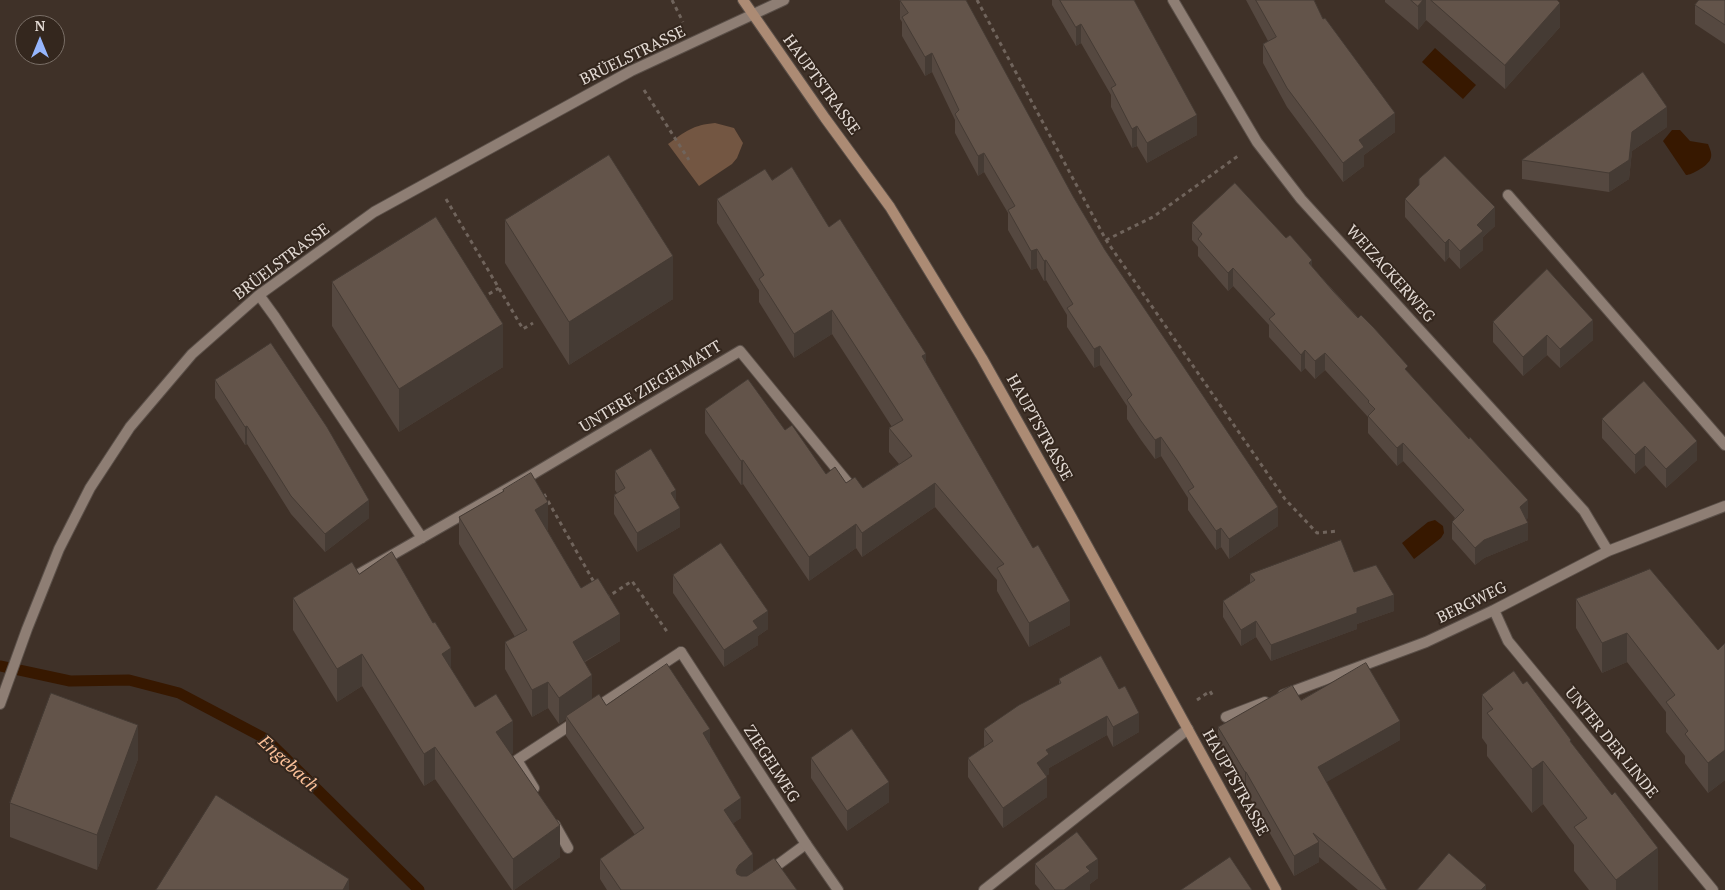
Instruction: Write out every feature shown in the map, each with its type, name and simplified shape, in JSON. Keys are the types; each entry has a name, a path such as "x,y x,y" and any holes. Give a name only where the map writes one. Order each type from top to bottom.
{"main road":[{"name":"HAUPTSTRASSE","path":"743,0 890,207 962,324 1063,501 1276,890"}],"street":[{"path":"753,16 784,0"},
{"name":"WEIZACKERWEG","path":"1173,0 1256,142 1301,199 1584,512 1608,551"},
{"name":"BRÜELSTRASSE","path":"0,704 59,549 90,488 130,427 192,354 259,295 374,212 631,71 753,16"},
{"path":"1508,195 1725,444"},
{"path":"259,295 422,538"},
{"name":"UNTERE ZIEGELMATT","path":"359,574 533,474 740,351 854,489"},
{"name":"BERGWEG","path":"1226,717 1426,642 1494,610 1608,551 1725,506"},
{"name":"UNTER DER LINDE","path":"1494,610 1508,641 1713,890"},
{"path":"540,800 517,760 681,652"},
{"name":"ZIEGELWEG","path":"681,652 838,890"},
{"path":"984,890 1188,729"},
{"path":"550,816 568,848"},
{"path":"759,878 806,844"}],"path":[{"path":"977,0 1106,240 1285,499 1317,533 1338,531"},
{"path":"631,71 689,160"},
{"path":"1106,240 1153,217 1256,142"},
{"path":"434,179 524,329 533,323"},
{"path":"474,302 499,288"},
{"path":"533,474 599,591"},
{"path":"603,600 632,581 681,652"}],"shaded area":[{"path":"1435,48 1476,85 1463,99 1422,62"},
{"path":"715,123 734,128 743,143 737,158 732,164 699,186 668,144 690,129"},
{"path":"1672,130 1680,130 1690,141 1708,144 1711,158 1703,167 1686,175 1663,141"},
{"path":"1435,520 1443,526 1444,533 1441,538 1414,559 1402,543 1428,522"}],"building":[{"path":"900,0 966,0 1074,198 1105,250 1278,507 1229,539 1221,528 1216,531 1188,491 1194,487 1177,460 1161,437 1155,440 1141,421 1127,400 1132,395 1100,346 1094,349 1067,308 1073,304 1046,260 1044,261 1037,249 1031,251 1008,210 1015,206 984,153 978,156 955,114 959,110 932,53 925,57 902,17 908,13"},
{"path":"1060,0 1134,0 1197,115 1147,143 1137,126 1132,129 1111,88 1116,85 1081,24 1076,27"},
{"path":"1256,0 1314,0 1323,19 1325,18 1395,113 1359,140 1364,147 1343,163 1287,88 1263,44 1276,37"},
{"path":"1411,0 1423,0 1418,6"},
{"path":"1431,0 1557,0 1560,3 1505,65"},
{"path":"1699,0 1725,0 1725,25 1695,5"},
{"path":"1643,72 1667,107 1632,132 1629,160 1609,173 1522,160"},
{"path":"609,155 673,256 569,322 505,220"},
{"path":"1445,156 1495,207 1477,225 1483,231 1460,251 1449,239 1445,243 1405,199 1419,185 1419,179"},
{"path":"792,167 829,227 840,219 926,354 922,356 1033,548 1038,545 1070,601 1029,623 997,568 1004,564 935,483 862,533 856,524 809,557 743,460 741,461 705,409 748,379 785,430 792,425 826,474 835,467 846,483 855,477 863,488 912,456 889,428 903,420 832,310 794,334 759,279 764,275 717,199 765,169 772,180"},
{"path":"1235,183 1286,238 1290,235 1312,260 1309,263 1333,291 1358,318 1361,315 1374,328 1408,366 1405,369 1528,500 1520,507 1528,523 1484,540 1475,548 1452,522 1464,510 1403,443 1397,448 1368,416 1375,409 1369,401 1325,353 1315,361 1305,350 1301,355 1269,319 1275,314 1233,268 1228,273 1198,239 1202,234 1192,223"},
{"path":"436,217 503,324 399,389 332,282"},
{"path":"1547,269 1593,320 1560,349 1547,335 1523,357 1493,322"},
{"path":"271,343 327,427 369,500 325,534 291,496 247,426 245,427 215,380"},
{"path":"1644,381 1697,441 1666,469 1645,446 1635,455 1602,419"},
{"path":"651,449 676,490 671,493 680,508 637,533 614,495 625,488 615,471"},
{"path":"531,473 548,502 535,510 581,588 598,578 620,614 573,642 592,675 559,698 548,682 532,690 505,642 527,630 459,517"},
{"path":"1341,540 1354,572 1376,565 1394,595 1357,608 1357,613 1271,645 1256,621 1241,630 1223,601 1255,580 1250,574"},
{"path":"721,543 768,611 753,621 758,628 724,650 673,575"},
{"path":"392,552 433,623 435,622 451,648 442,654 475,707 496,694 513,721 496,732 560,825 513,859 435,747 424,754 362,654 337,669 293,598 352,562 359,574"},
{"path":"1650,569 1718,650 1725,643 1725,750 1708,763 1685,734 1688,731 1666,702 1675,695 1627,633 1602,643 1576,599"},
{"path":"1101,656 1119,689 1125,686 1139,713 1113,727 1107,716 1046,750 1049,754 1037,763 1047,777 1003,808 968,758 993,741 984,729 1019,705 1061,683 1059,679"},
{"path":"1366,663 1400,721 1318,767 1387,890 1381,890 1313,833 1319,842 1294,856 1218,727 1292,685 1301,700"},
{"path":"667,664 710,729 703,733 741,798 724,810 753,854 739,865 736,870 737,874 747,876 774,858 797,890 621,890 600,859 644,828 566,716 599,694 606,705"},
{"path":"1514,671 1523,684 1527,681 1612,795 1615,792 1658,848 1616,880 1574,827 1587,818 1543,761 1532,769 1487,713 1493,709 1482,695"},
{"path":"51,693 138,725 97,835 10,803"},
{"path":"852,729 889,782 847,811 811,758"},
{"path":"216,795 349,879 343,890 156,890"},
{"path":"1077,832 1098,859 1086,867 1090,871 1064,890 1055,890 1035,864"},
{"path":"1449,853 1486,885 1481,890 1417,890"},
{"path":"1230,857 1252,890 1181,890"}],"waterway":[{"name":"Engebach","path":"0,666 70,681 129,680 179,693 266,739 419,890"}]}
